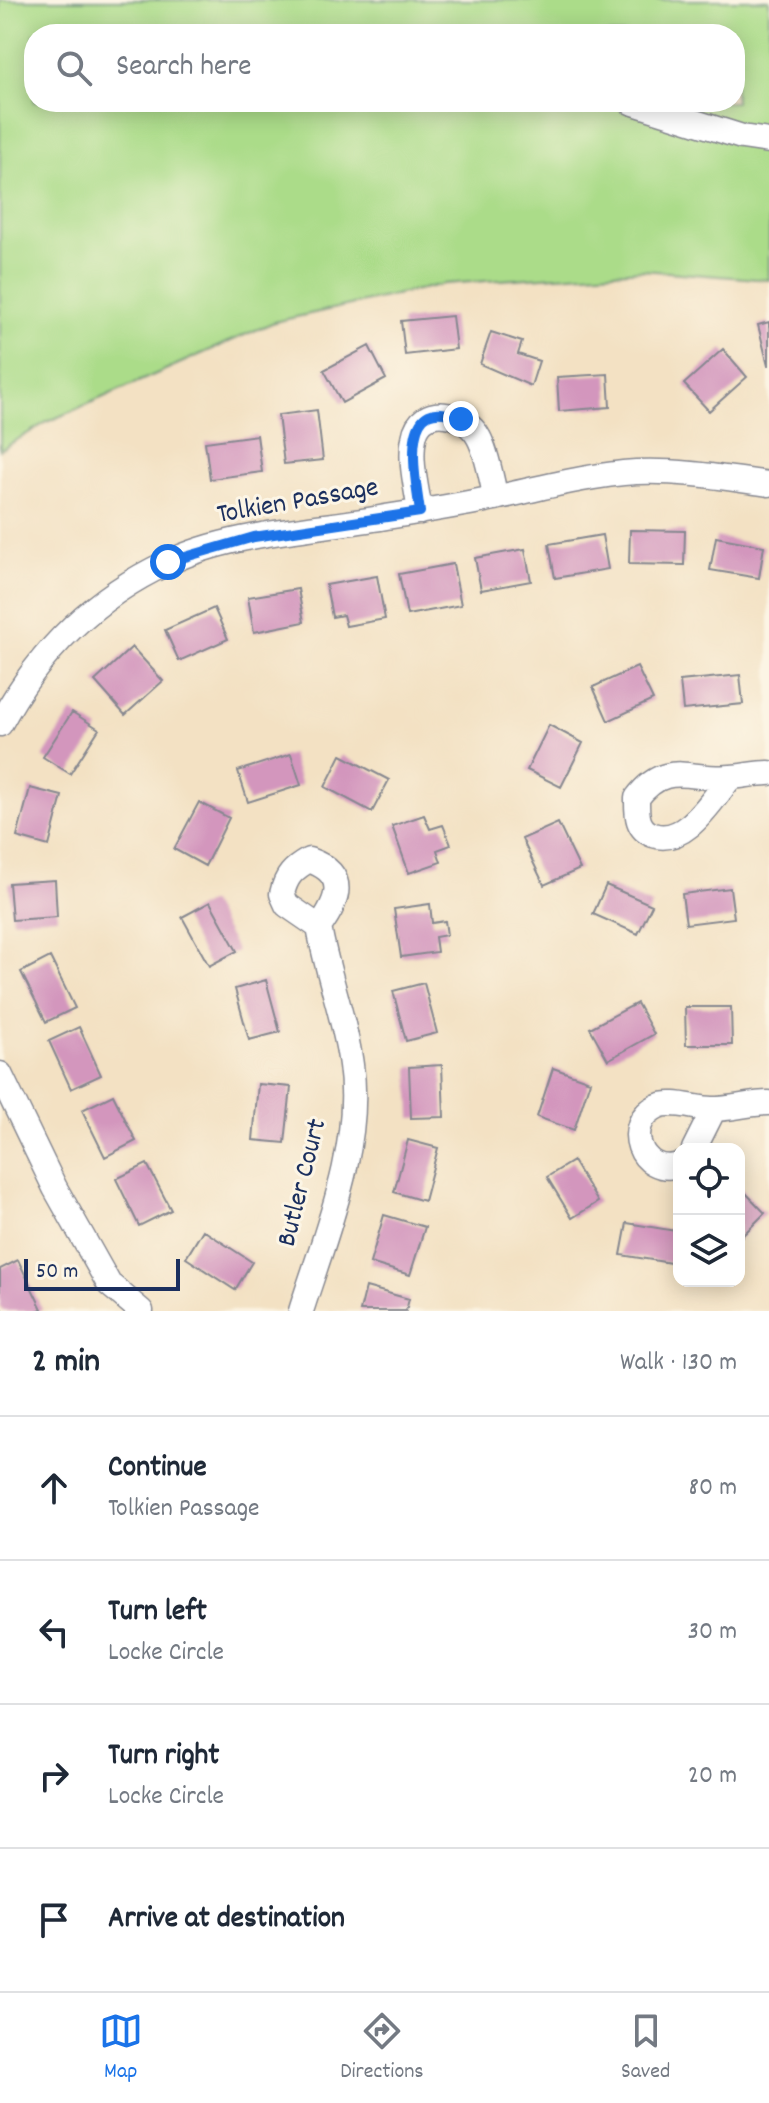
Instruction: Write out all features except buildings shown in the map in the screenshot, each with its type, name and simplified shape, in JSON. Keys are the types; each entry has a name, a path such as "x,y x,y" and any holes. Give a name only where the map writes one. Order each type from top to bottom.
{"street":[{"path":"663,112 742,137 769,141"},
{"path":"420,512 413,458 414,433 422,422 435,414 449,414 461,419 479,438 496,498"},
{"name":"Tolkien Passage","path":"0,724 24,683 65,633 112,595 168,562 254,537 420,512 601,476 637,472 693,473 769,484"},
{"path":"731,777 769,773"},
{"name":"Butler Court","path":"301,1311 344,1165 351,1115 352,1066 319,927"},
{"path":"0,1074 55,1188 109,1284 141,1311"},
{"path":"673,1167 667,1169 651,1164 639,1149 637,1131 646,1114 661,1104 714,1109 769,1103"},
{"path":"697,1143 714,1109"}],"green space":[{"path":"0,0 769,0 769,280 642,270 444,284 274,322 47,422 0,450"}],"route":[{"path":"168,562 254,537 420,512 413,458 414,433 422,422 435,414 449,414 461,419"}]}
